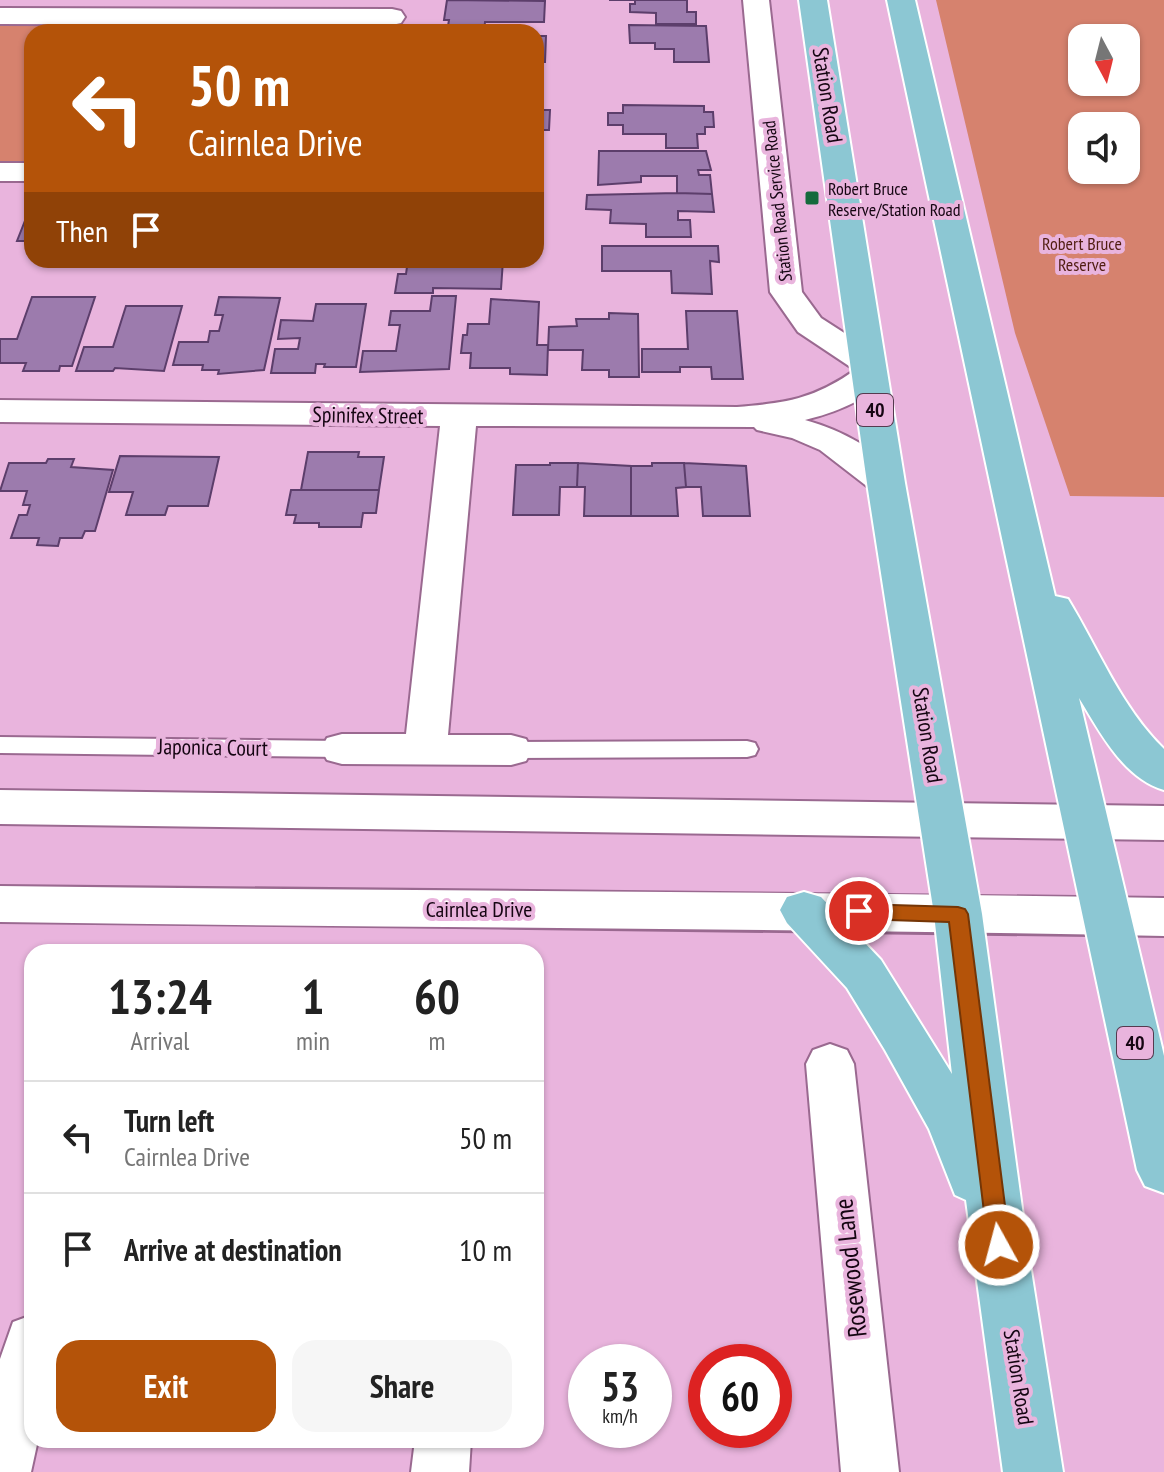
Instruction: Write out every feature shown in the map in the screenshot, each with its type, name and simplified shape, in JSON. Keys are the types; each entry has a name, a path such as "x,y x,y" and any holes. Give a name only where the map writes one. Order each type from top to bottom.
{"main road":[{"name":"Station Road","path":"813,0 886,483 958,914 999,1245 1033,1472"},
{"name":"40","path":"901,0 1164,1170"},
{"path":"1028,565 1110,711 1135,744 1164,774"},
{"path":"804,910 864,974 903,1035 953,1124 999,1245"}],"street":[{"name":"Station Road Service Road","path":"756,0 786,292 803,321 869,369"},
{"path":"5,10 392,16"},
{"path":"0,172 24,172"},
{"name":"Spinifex Street","path":"0,411 737,418 816,409 838,400 869,369"},
{"path":"426,749 459,416"},
{"name":"Spinifex Street","path":"737,418 799,427 823,435 851,451 886,483"},
{"name":"Japonica Court","path":"342,749 511,750"},
{"path":"0,807 1164,823"},
{"name":"Cairnlea Drive","path":"0,904 334,909 804,910 1164,917"},
{"name":"Rosewood Lane","path":"830,1064 870,1472"},
{"path":"2,1472 24,1375"},
{"path":"440,1472 442,1448"}],"lane":[{"name":"Japonica Court","path":"0,745 342,749"},
{"name":"Japonica Court","path":"511,750 747,749"}],"green space":[{"name":"Robert Bruce Reserve","path":"936,0 1164,0 1164,497 1070,496 1015,333"},
{"path":"0,25 24,25 24,164 0,163"}],"building":[{"path":"447,0 545,1 544,22 448,24 449,20 444,20"},
{"path":"635,0 687,0 687,12 696,12 696,24 656,24 656,13 630,12 630,4 635,4"},
{"path":"629,25 706,26 709,62 674,62 674,49 655,49 655,43 630,43"},
{"path":"623,105 704,106 704,112 713,112 714,127 705,127 705,134 697,134 698,148 666,148 666,134 623,134 623,125 608,125 608,113 623,113"},
{"path":"544,110 550,110 549,130 544,130"},
{"path":"599,151 706,151 711,170 698,170 699,175 710,175 712,194 677,193 677,176 641,176 641,182 598,185"},
{"path":"712,194 714,212 678,211 678,220 690,220 691,237 646,237 646,224 610,223 611,210 586,209 587,195"},
{"path":"24,223 24,241 17,241"},
{"path":"602,246 718,246 719,262 710,261 712,294 672,293 671,271 602,271"},
{"path":"407,268 502,268 501,289 433,288 433,293 395,293 398,274 406,274"},
{"path":"432,296 456,296 449,369 360,372 363,351 396,351 400,325 389,325 391,311 430,311"},
{"path":"32,297 95,297 72,366 60,366 59,371 23,371 26,363 0,363 0,339 17,339"},
{"path":"219,297 280,298 264,370 218,374 219,370 202,370 203,365 173,365 179,342 208,342 210,331 219,331 223,315 215,315"},
{"path":"491,299 539,302 537,345 548,345 547,375 510,374 510,368 470,368 471,353 461,353 463,335 467,335 468,324 489,324"},
{"path":"316,304 366,304 356,367 316,364 315,373 271,373 275,349 298,349 300,338 278,339 281,320 313,321"},
{"path":"126,306 182,306 164,371 115,368 113,371 76,371 84,347 113,347"},
{"path":"686,311 737,311 743,379 712,379 711,367 680,367 680,372 642,372 642,349 688,349"},
{"path":"609,313 638,314 639,377 609,377 609,370 582,370 583,350 548,350 549,327 577,326 576,319 609,319"},
{"path":"308,452 359,452 358,457 384,457 379,490 301,490"},
{"path":"120,456 219,457 208,506 168,506 165,515 126,515 133,492 109,492"},
{"path":"48,459 74,459 71,467 113,470 95,531 85,531 82,538 60,538 58,546 37,545 39,538 11,538 19,515 27,515 30,505 23,505 27,491 0,491 9,463 46,463"},
{"path":"578,463 577,487 560,487 559,515 513,515 516,465"},
{"path":"578,463 631,466 631,516 584,516 585,487 577,487"},
{"path":"652,463 684,463 686,487 676,488 678,516 631,516 631,466 652,466"},
{"path":"684,463 746,466 750,516 703,516 701,487 686,487"},
{"path":"291,490 379,490 376,513 363,513 361,527 319,527 319,523 294,523 296,515 286,515"}],"place":[{"name":"Robert Bruce Reserve/Station Road","path":"812,198"}],"route":[{"path":"859,911 958,914 999,1245"}]}
